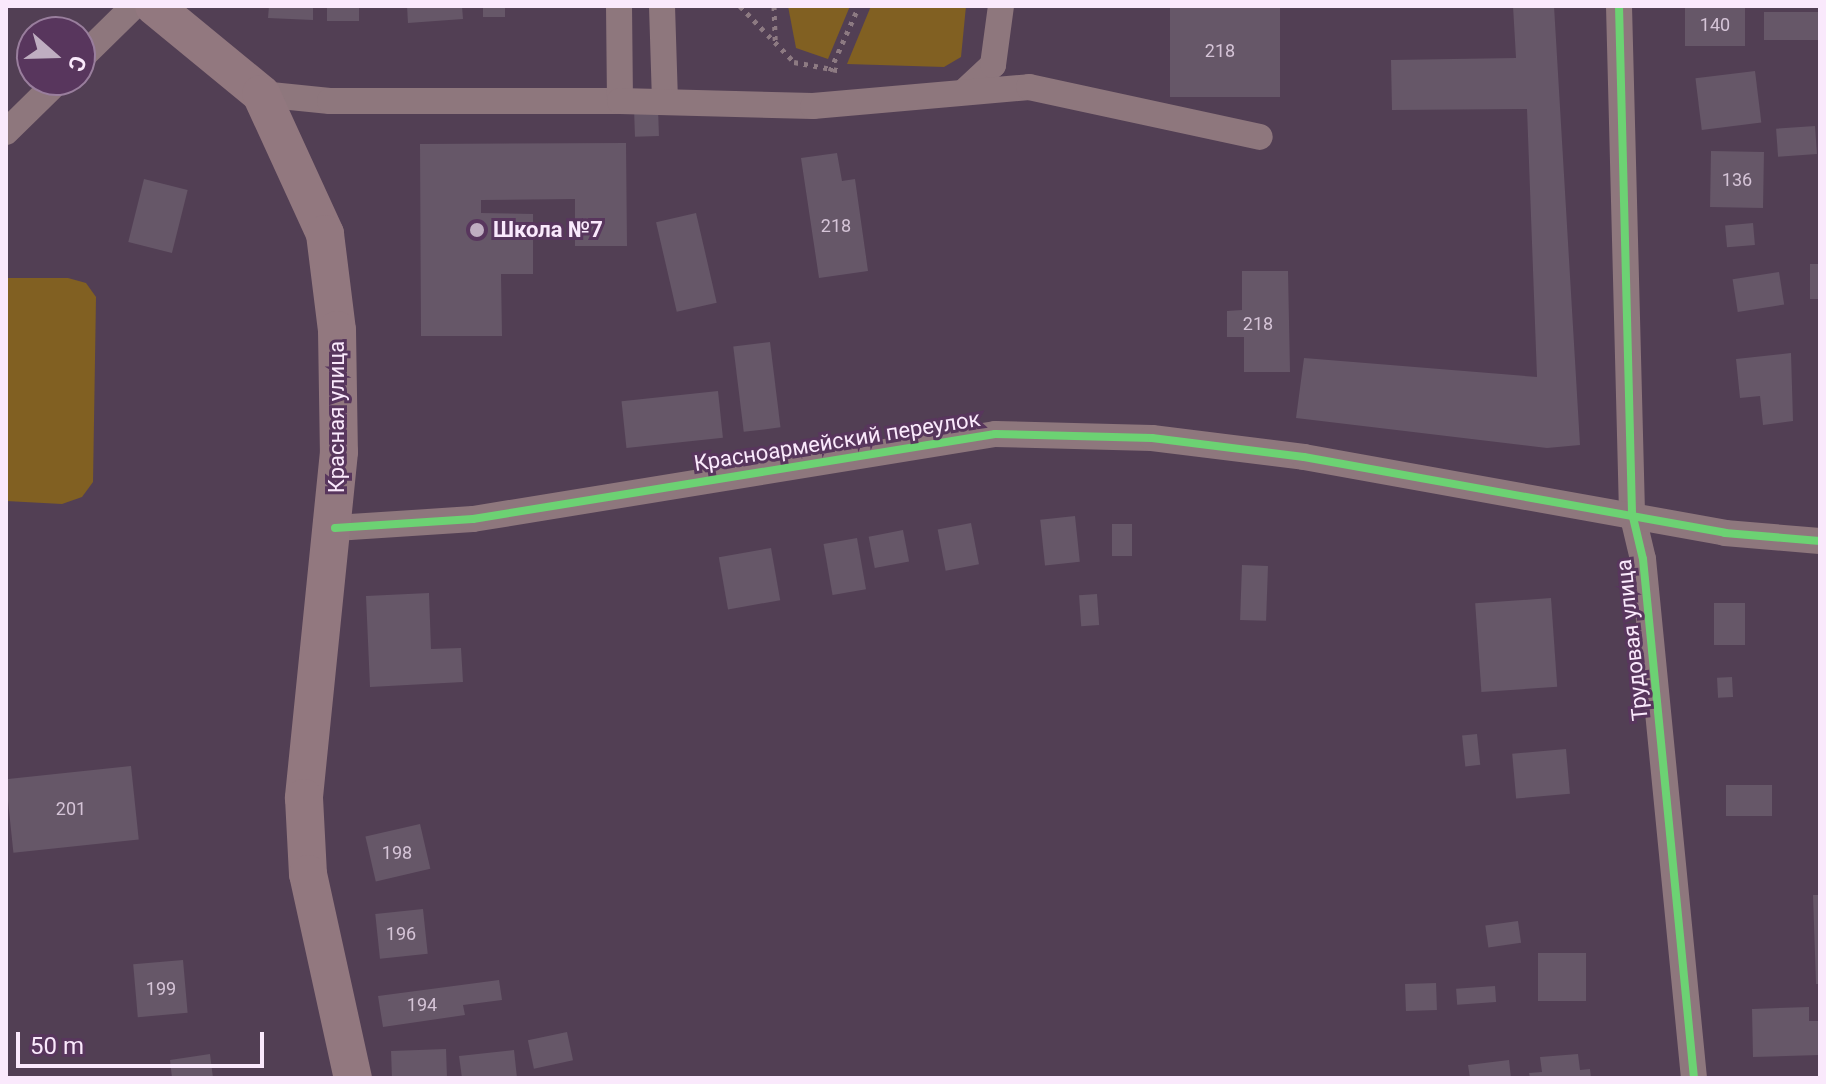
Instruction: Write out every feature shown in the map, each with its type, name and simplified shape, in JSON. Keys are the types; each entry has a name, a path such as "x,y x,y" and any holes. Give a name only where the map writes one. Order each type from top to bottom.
{"main road":[{"name":"Красная улица","path":"154,6 261,94 325,234 337,330 335,528 309,710 304,798 308,874 353,1078"}],"street":[{"path":"96,43 134,6"},
{"path":"619,6 620,101"},
{"path":"662,6 665,101"},
{"path":"966,90 993,65 1001,6"},
{"name":"Трудовая улица","path":"1619,6 1632,513 1643,559 1694,1078"},
{"path":"261,94 330,101 665,101 813,106 966,90 1029,87 1260,137"},
{"path":"6,132 43,96"},
{"name":"Красноармейский переулок","path":"335,528 473,519 995,434 1152,438 1304,457 1632,513 1725,533 1820,541"}],"path":[{"path":"740,6 794,62 830,71 845,71"},
{"path":"774,6 775,45"},
{"path":"830,71 859,6"}],"shaded area":[{"path":"788,6 850,6 828,59 796,48"},
{"path":"871,6 966,6 961,57 944,67 847,64"},
{"path":"6,278 68,278 86,283 96,297 93,482 82,497 62,504 6,501"}],"building":[{"path":"269,6 313,6 313,20 268,18"},
{"path":"327,6 359,6 359,21 327,21"},
{"path":"407,6 462,6 463,19 408,23"},
{"path":"483,6 505,6 505,17 483,17"},
{"path":"1170,6 1280,6 1280,97 1170,97"},
{"path":"1513,6 1554,6 1580,445 1547,448 1296,418 1304,358 1537,377 1527,109 1392,110 1391,60 1516,58"},
{"path":"1685,6 1745,6 1745,46 1685,46"},
{"path":"1764,12 1820,12 1820,40 1764,40"},
{"path":"1755,71 1761,123 1702,130 1695,78"},
{"path":"658,108 659,136 635,137 634,109"},
{"path":"1815,126 1817,154 1778,157 1776,129"},
{"name":"Школа №7","path":"626,143 627,246 575,246 575,199 481,200 481,213 533,214 533,274 501,274 502,336 421,336 420,144"},
{"path":"1711,151 1764,152 1763,208 1710,207"},
{"path":"837,153 842,181 855,179 868,271 819,278 801,158"},
{"path":"144,179 188,190 172,253 128,242"},
{"path":"696,213 717,303 677,312 656,222"},
{"path":"1753,223 1755,245 1727,247 1725,225"},
{"path":"1810,264 1820,264 1820,299 1810,299"},
{"path":"1242,271 1288,271 1290,372 1244,372 1244,337 1227,337 1227,311 1242,310"},
{"path":"1779,272 1784,305 1738,312 1733,279"},
{"path":"770,342 780,427 744,432 733,347"},
{"path":"1791,353 1793,421 1763,425 1760,396 1740,398 1736,359"},
{"path":"718,391 723,438 626,448 622,401"},
{"path":"1075,516 1080,562 1045,565 1040,520"},
{"path":"971,523 979,564 946,571 938,529"},
{"path":"1112,524 1132,524 1132,556 1112,556"},
{"path":"903,530 909,561 875,568 869,537"},
{"path":"857,538 866,589 833,595 824,544"},
{"path":"771,548 780,600 728,609 719,557"},
{"path":"1242,565 1268,566 1266,621 1240,620"},
{"path":"429,593 431,649 461,648 463,682 370,687 366,596"},
{"path":"1097,594 1099,625 1081,626 1079,595"},
{"path":"1551,598 1557,687 1481,692 1475,603"},
{"path":"1714,603 1745,603 1745,645 1714,645"},
{"path":"1732,677 1733,697 1718,698 1717,678"},
{"path":"1477,734 1480,765 1465,766 1462,736"},
{"path":"1566,749 1570,794 1516,799 1512,754"},
{"path":"131,766 139,840 13,853 6,779"},
{"path":"1726,785 1772,785 1772,816 1726,816"},
{"path":"420,824 430,869 376,881 365,837"},
{"path":"1813,895 1820,895 1820,984 1816,984"},
{"path":"423,909 428,954 380,959 375,914"},
{"path":"1518,921 1521,943 1488,947 1485,926"},
{"path":"1538,953 1586,953 1586,1001 1538,1001"},
{"path":"183,960 188,1013 138,1017 133,964"},
{"path":"499,980 502,1000 463,1005 465,1015 383,1027 378,996"},
{"path":"1436,983 1437,1010 1406,1011 1405,984"},
{"path":"1495,986 1496,1002 1457,1005 1456,989"},
{"path":"1809,1007 1809,1021 1820,1021 1820,1055 1753,1057 1752,1009"},
{"path":"567,1032 573,1060 534,1069 528,1040"},
{"path":"446,1049 447,1078 392,1078 391,1051"},
{"path":"514,1050 517,1078 462,1078 459,1056"},
{"path":"210,1054 213,1078 172,1078 170,1060"},
{"path":"1578,1054 1580,1070 1590,1069 1591,1078 1530,1078 1529,1073 1542,1072 1540,1057"},
{"path":"1509,1060 1511,1078 1470,1078 1468,1065"}],"cycle path":[{"path":"1619,6 1632,513 1643,559 1694,1078"},
{"path":"335,528 473,519 995,434 1152,438 1304,457 1725,533 1820,541"}],"place":[{"name":"Школа №7","path":"477,230"}]}
